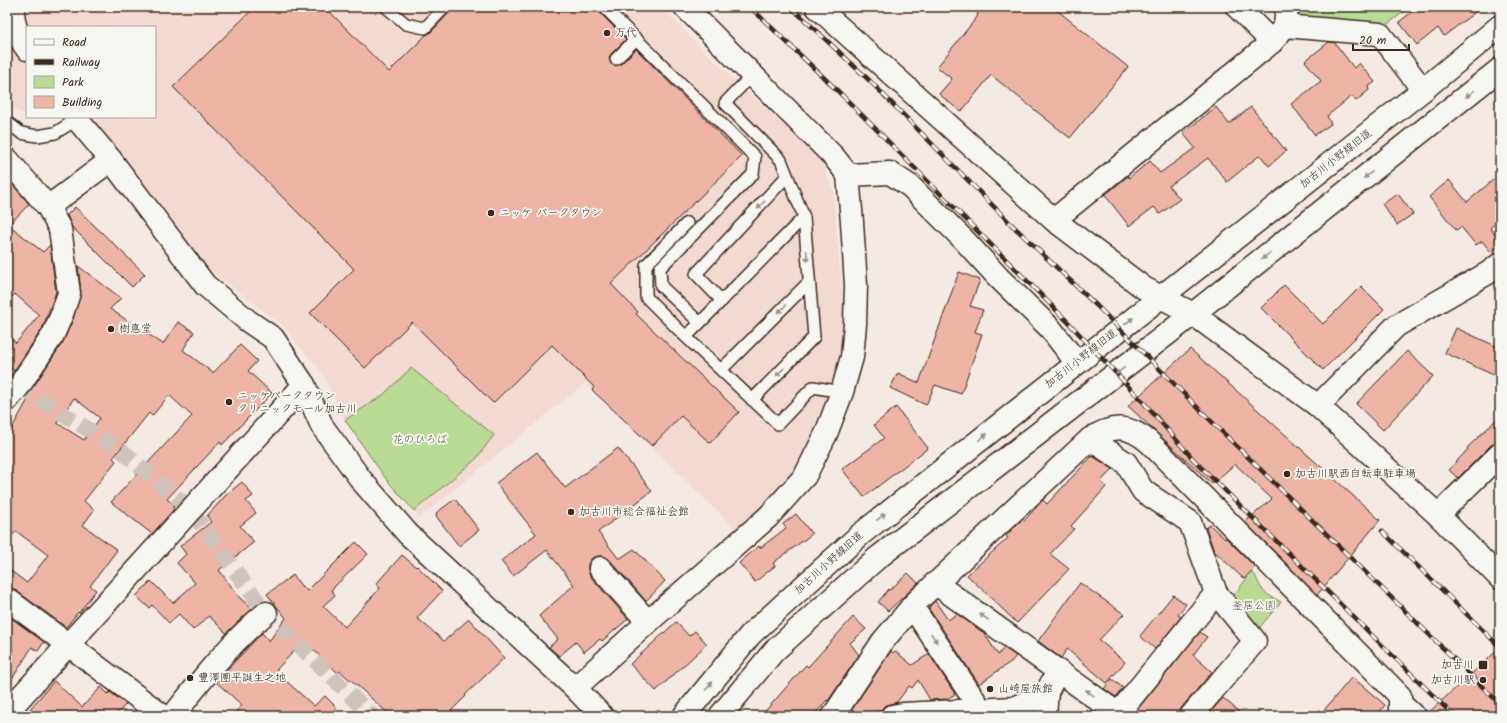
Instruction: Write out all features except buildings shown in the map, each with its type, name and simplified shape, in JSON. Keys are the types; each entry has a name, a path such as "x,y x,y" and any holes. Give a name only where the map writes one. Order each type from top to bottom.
{"street":[{"path":"13,7 13,22 22,43 26,48"},
{"path":"575,688 768,517 796,488 806,476 823,441 842,392 852,357 856,285 848,174 834,157 685,7"},
{"path":"817,7 1054,220 1144,288 1193,314 1318,406 1438,515 1500,578"},
{"path":"1237,7 1281,25 1380,34 1423,90"},
{"path":"1054,220 1281,25"},
{"name":"加古川小野線旧道","path":"684,716 751,634 857,537 1423,90 1500,26"},
{"path":"720,716 774,651 876,559 1193,314 1500,69"},
{"path":"76,118 110,160 205,285 248,321 273,338 304,385 322,426 362,481 408,534 575,688 602,716"},
{"path":"7,159 48,207 60,229 69,293 53,335 19,386 7,400"},
{"path":"48,207 110,160"},
{"path":"848,174 890,173 910,186 965,241 999,278 1050,328 1077,363"},
{"path":"1318,406 1396,326 1496,274"},
{"path":"7,712 304,385"},
{"path":"833,716 883,641 912,606 1090,439 1101,432 1112,428 1125,429 1138,433 1149,442 1400,706"},
{"path":"1090,439 1126,463 1143,491 1190,522 1216,593 1255,641 1191,716"},
{"path":"1438,515 1500,454"},
{"path":"600,568 648,622"},
{"path":"936,583 1120,715 1216,593"},
{"path":"7,599 163,716"},
{"path":"912,606 982,713"},
{"path":"173,716 212,667 245,631 266,613"},
{"path":"1045,716 1047,692 1059,670"},
{"path":"892,716 903,714 982,713 1014,708 1047,692"}],"lane":[{"path":"386,7 406,24 425,28 445,7"},
{"path":"604,7 755,157 753,174 660,268 661,286 700,323"},
{"path":"616,59 636,39"},
{"path":"752,75 725,103 781,160 804,217 814,337 752,400"},
{"path":"7,122 21,132 37,136 55,133 76,118"},
{"path":"722,301 696,274 788,176"},
{"path":"686,337 804,217"},
{"path":"688,223 646,265 646,297 778,424 813,387 842,392"},
{"path":"721,370 809,282"},
{"path":"1400,706 1422,716"}],"shaded area":[{"path":"7,7 660,7 740,85 820,158 822,162 833,191 845,328 829,410 792,476 740,533 585,383 419,518 386,479 345,420 323,374 281,324 206,267 166,211 92,118 156,118 156,26 26,26 26,113 19,112 7,98"}],"green space":[{"path":"1296,7 1410,7 1384,27 1301,19 1295,10"},
{"name":"花のひろば","path":"411,368 494,435 476,459 414,511 386,479 345,420 383,395"},
{"name":"釜居公園","path":"1252,572 1264,591 1281,602 1254,634 1228,602"}],"tunnel":[{"path":"19,386 121,450 190,509 266,613 372,716"}],"railway":[{"path":"750,7 843,96 1067,321 1144,403 1194,460 1454,716"},
{"path":"791,7 870,81 1011,224 1097,306 1206,416 1500,704"},
{"path":"1382,531 1500,647"}],"place":[{"name":"万代","path":"607,33"},
{"name":"ニッケ パークタウン","path":"491,213"},
{"name":"樹悳堂","path":"111,329"},
{"name":"ニッケパークタウン クリニックモール加古川","path":"229,402"},
{"name":"加古川駅西自転車駐車場","path":"1287,474"},
{"name":"加古川市総合福祉会館","path":"571,512"},
{"name":"加古川","path":"1483,665"},
{"name":"豐澤團平誕生之地","path":"190,678"},
{"name":"加古川駅","path":"1483,680"},
{"name":"山崎屋旅館","path":"990,689"}]}
